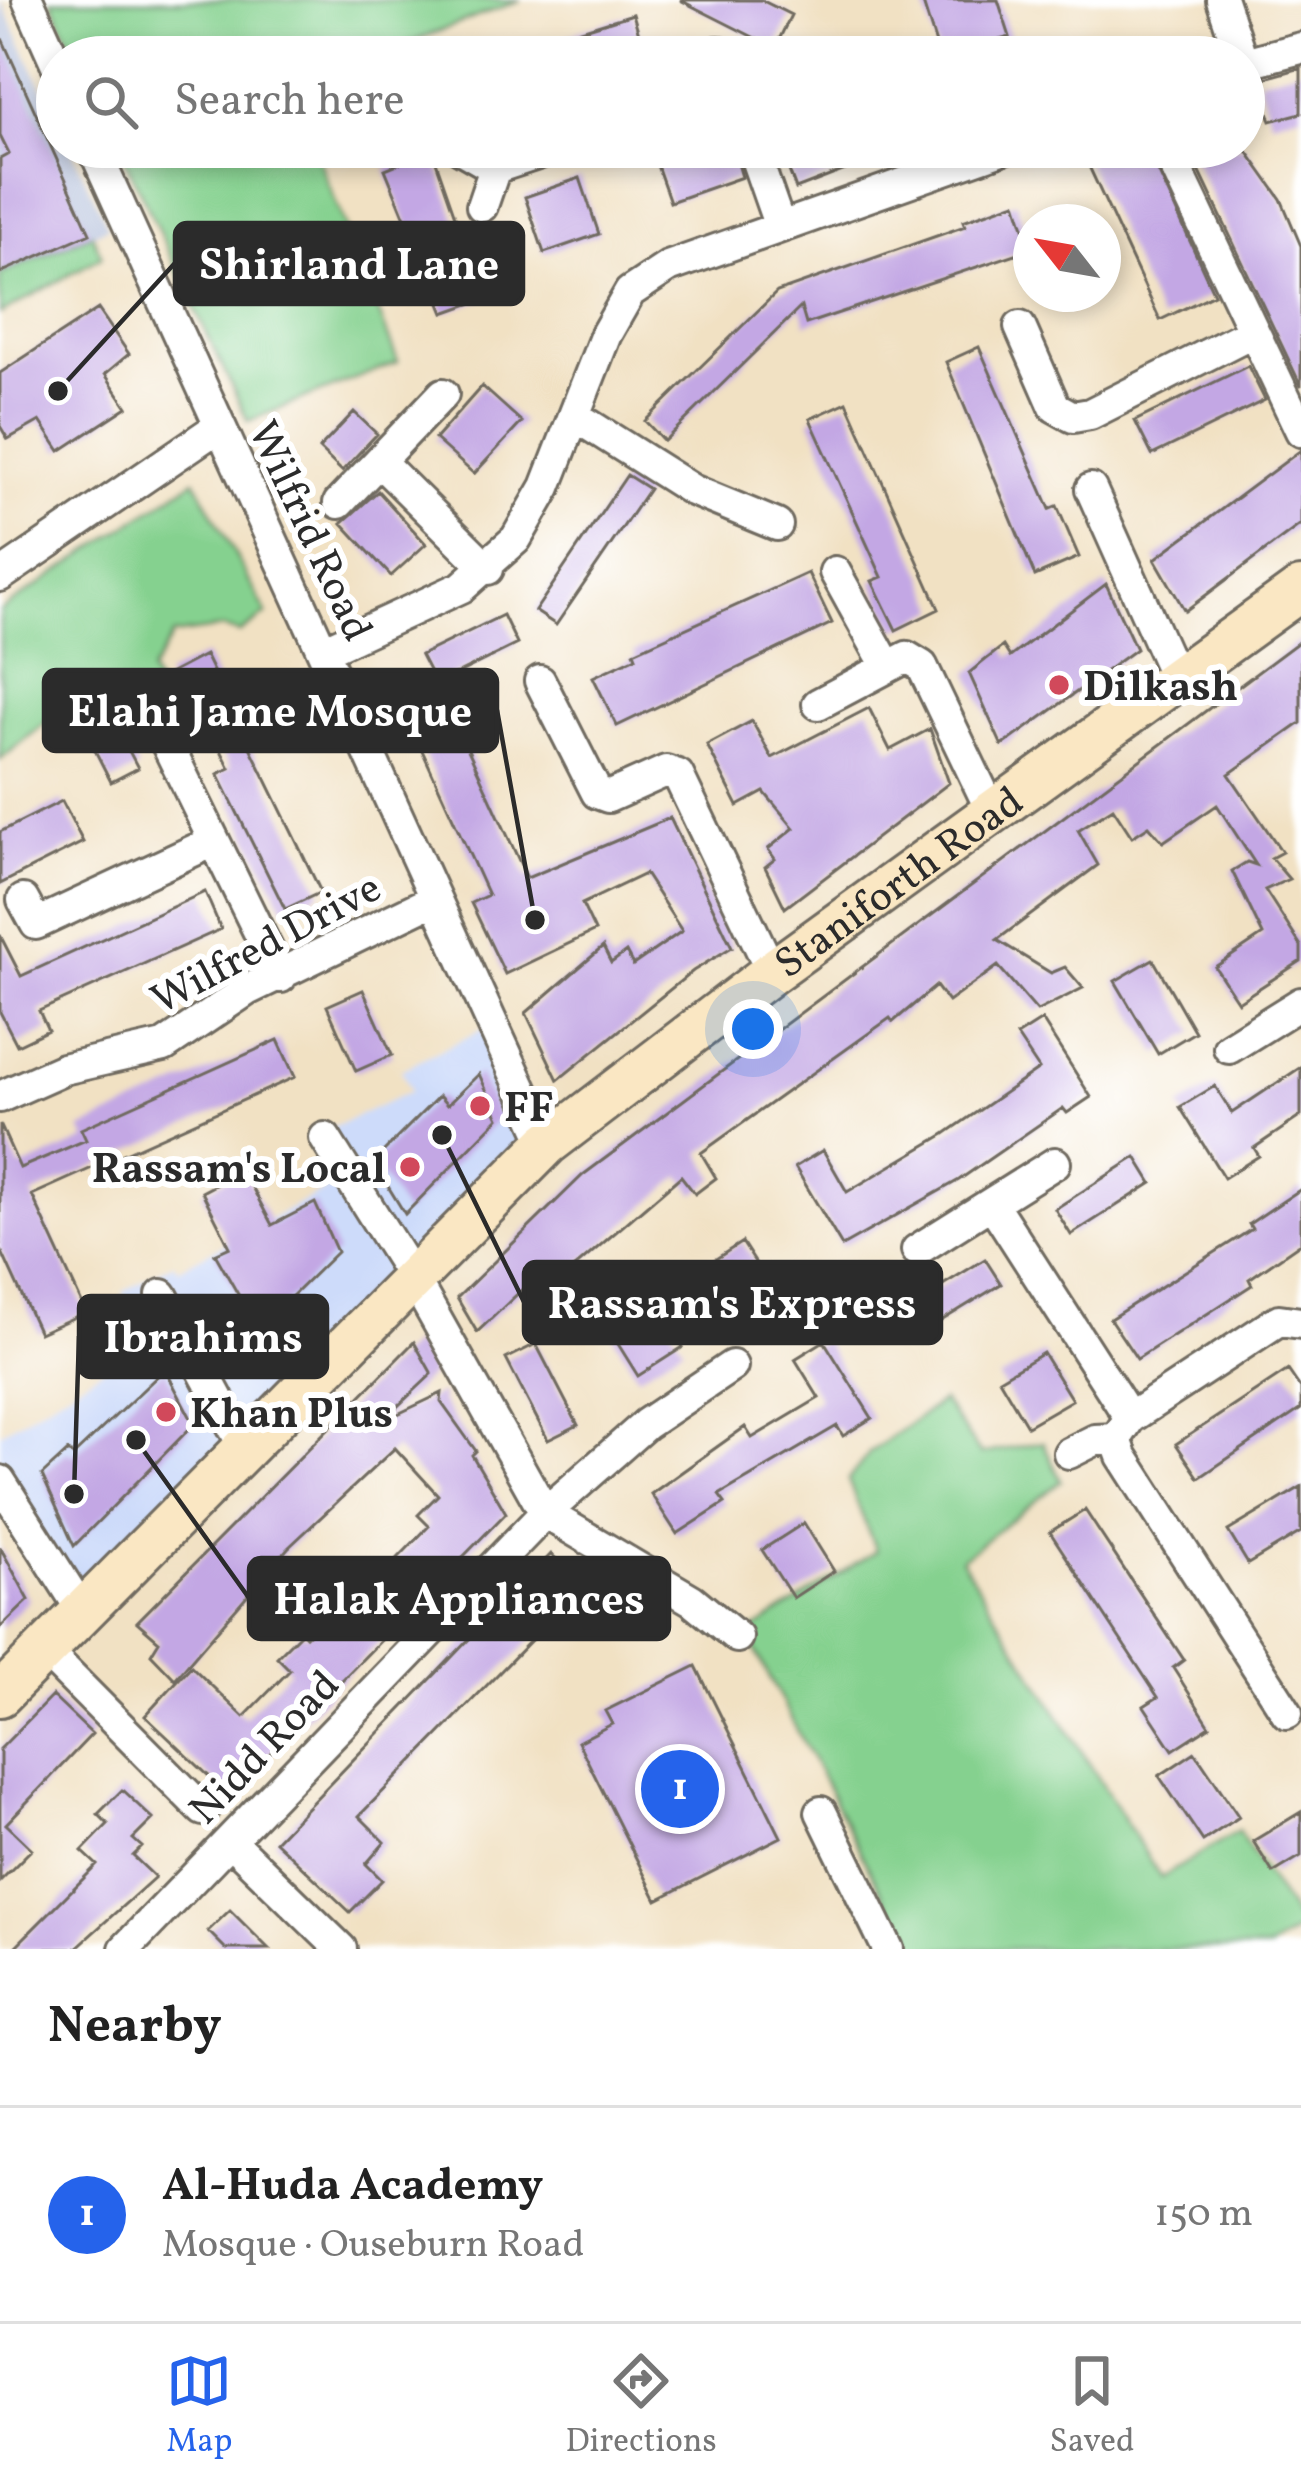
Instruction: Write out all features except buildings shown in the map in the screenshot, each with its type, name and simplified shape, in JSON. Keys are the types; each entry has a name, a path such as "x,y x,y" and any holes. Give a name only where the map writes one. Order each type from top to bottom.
{"main road":[{"name":"Staniforth Road","path":"0,1695 547,1144 772,971 1301,590"}],"street":[{"path":"28,0 44,36"},
{"path":"1222,0 1235,36"},
{"path":"1265,55 1301,48"},
{"name":"Wilfrid Road","path":"102,168 547,1144"},
{"path":"482,206 495,168"},
{"path":"759,168 780,227"},
{"path":"322,651 462,587 516,539 546,487 606,334 630,292 668,267 947,168"},
{"path":"1175,168 1250,333 1301,431"},
{"path":"1021,327 1055,407 1073,417 1090,414 1250,333"},
{"path":"339,503 443,394"},
{"path":"575,416 692,490 777,525"},
{"path":"0,576 218,427"},
{"path":"380,462 488,568"},
{"path":"1091,489 1177,681"},
{"path":"835,572 887,666"},
{"path":"818,704 907,657 922,666 992,812"},
{"path":"540,680 598,793 608,797 666,771 678,776 772,971"},
{"path":"157,724 280,976"},
{"path":"23,900 36,924 212,842"},
{"name":"Wilfred Drive","path":"0,1097 63,1069 164,1046 247,990 433,900"},
{"path":"1228,1048 1301,1003"},
{"path":"326,1138 412,1278 545,1513 692,1600 737,1637"},
{"path":"917,1250 1055,1163"},
{"path":"993,1205 1123,1428 1122,1456 1287,1713"},
{"path":"162,1294 244,1448"},
{"path":"1069,1453 1123,1428 1279,1320 1299,1320"},
{"name":"Nidd Road","path":"125,1949 545,1513 646,1424 732,1366"},
{"path":"0,1481 81,1609"},
{"path":"44,1650 203,1810"},
{"path":"821,1812 888,1949"},
{"path":"230,1841 341,1949"}],"shaded area":[{"path":"1,0 36,74 36,168 80,168 108,227 0,278"},
{"path":"491,1025 547,1144 81,1609 0,1481 0,1433 147,1341 122,1292 174,1263 178,1269 349,1177 323,1132 411,1091 401,1070"}],"green space":[{"path":"51,0 521,0 427,36 68,36"},
{"path":"129,168 322,168 398,362 248,421"},
{"path":"92,234 102,256 0,314 0,275"},
{"path":"195,480 267,614 240,633 223,628 173,635 150,673 156,684 132,696 125,690 87,689 0,760 0,611"},
{"path":"942,1401 981,1454 1043,1442 1061,1481 961,1559 1161,1878 1238,1831 1301,1928 1269,1949 911,1949 747,1634 876,1551 848,1480 870,1452"}],"place":[{"name":"Shirland Lane","path":"58,391"},
{"name":"Dilkash","path":"1059,685"},
{"name":"Elahi Jame Mosque","path":"535,920"},
{"name":"FF","path":"480,1106"},
{"name":"Rassam's Express","path":"442,1135"},
{"name":"Rassam's Local","path":"410,1167"},
{"name":"Khan Plus","path":"166,1412"},
{"name":"Halak Appliances","path":"136,1440"},
{"name":"Ibrahims","path":"74,1494"},
{"name":"Al-Huda Academy","path":"680,1789"}]}
